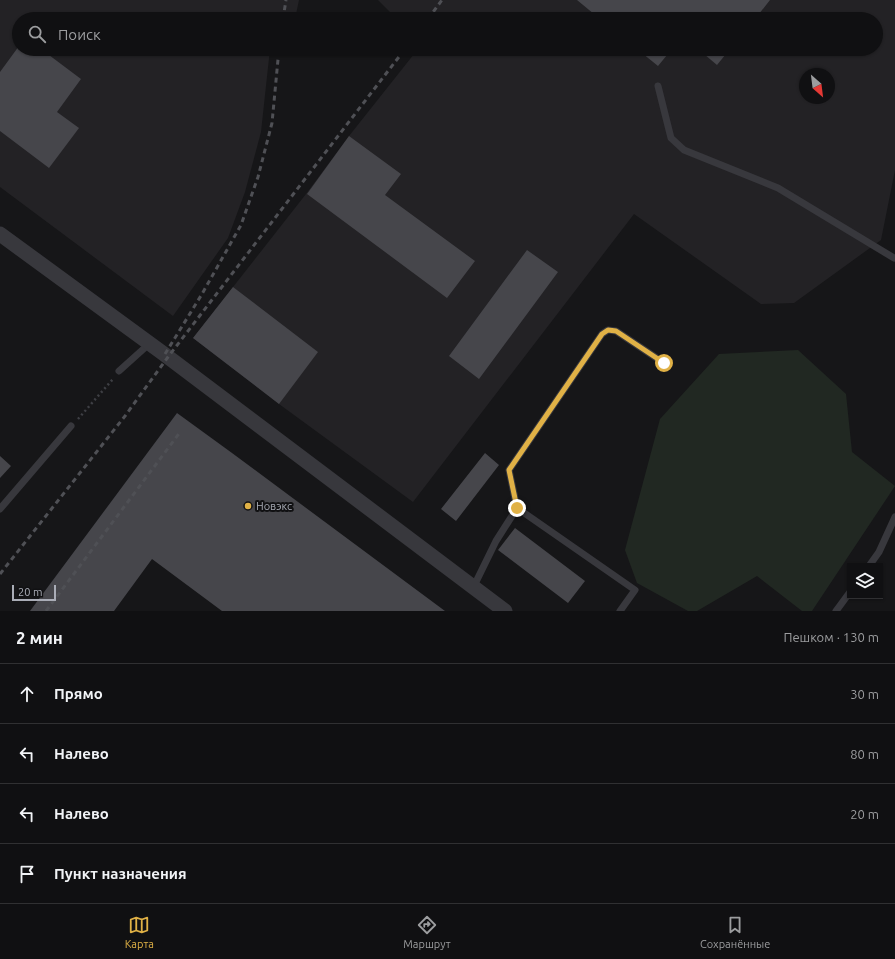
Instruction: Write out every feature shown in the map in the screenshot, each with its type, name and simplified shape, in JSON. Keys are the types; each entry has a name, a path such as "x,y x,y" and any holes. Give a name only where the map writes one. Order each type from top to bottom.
{"street":[{"path":"0,234 505,611"}],"lane":[{"path":"658,86 671,138 684,150 778,188 895,258"},
{"path":"620,611 635,590 517,508 509,470 602,334 608,330 616,331 664,363"},
{"path":"119,371 149,344"},
{"path":"0,509 71,426"},
{"path":"473,588 496,541 517,508"},
{"path":"871,563 879,552 895,516"},
{"path":"836,611 847,596"}],"path":[{"path":"71,426 119,371"}],"shaded area":[{"path":"0,0 299,0 296,12 12,12 12,56 269,56 261,132 245,192 228,238 173,316 0,187"},
{"path":"378,0 895,0 895,170 881,240 794,303 761,304 634,214 413,502 279,404 193,338 306,194 349,136 412,56 883,56 883,12 390,12"},
{"path":"798,350 846,394 852,452 895,486 812,611 802,611 757,576 697,611 688,611 637,583 625,550 660,419 719,354"}],"building":[{"path":"577,0 770,0 761,12 592,12"},
{"path":"12,56 50,56 81,79 57,112 79,128 49,168 0,131 0,72"},
{"path":"646,56 666,56 658,66"},
{"path":"706,56 724,56 717,65"},
{"path":"349,136 401,174 385,195 475,261 447,298 307,194"},
{"path":"527,250 558,272 479,379 449,356"},
{"path":"233,287 318,352 279,404 193,338"},
{"name":"Новэкс","path":"177,413 445,611 222,611 152,559 114,611 30,611"},
{"path":"485,453 499,465 456,521 441,509"},
{"path":"0,456 11,466 0,478"},
{"path":"515,528 585,581 568,603 498,550"}],"railway":[{"path":"284,12 286,0"},
{"path":"433,12 442,0"},
{"path":"165,354 202,294 241,225 258,177 272,123 278,56"},
{"path":"0,574 125,416 168,357 400,56"},
{"path":"46,611 181,431"}],"place":[{"name":"Новэкс","path":"248,506"}],"route":[{"path":"517,508 509,470 602,334 608,330 616,331 664,363"}]}
